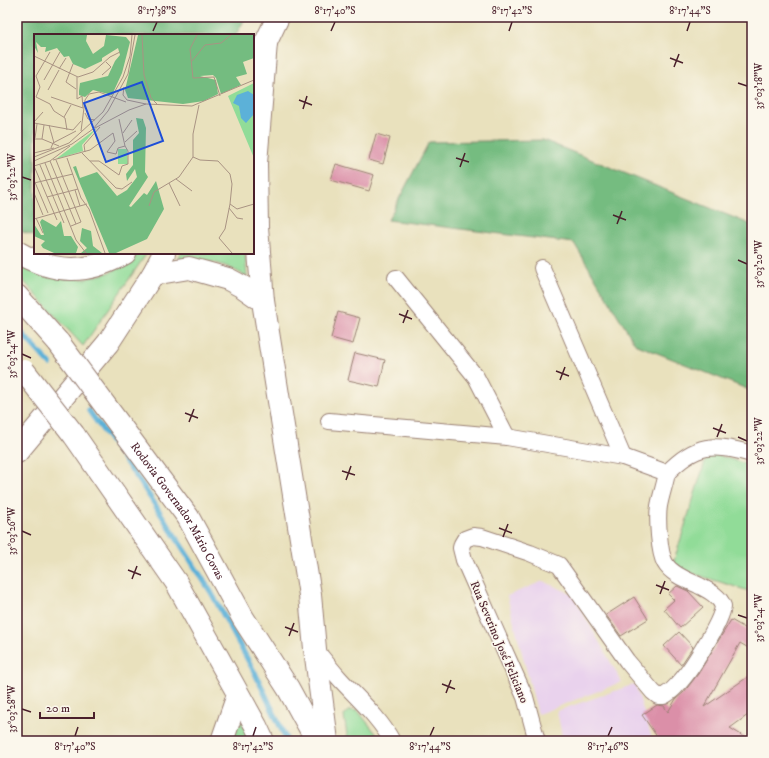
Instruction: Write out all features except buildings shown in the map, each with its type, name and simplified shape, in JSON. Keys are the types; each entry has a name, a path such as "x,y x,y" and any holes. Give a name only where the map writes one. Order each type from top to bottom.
{"main road":[{"path":"254,67 260,48 278,17"},
{"path":"260,48 256,164 257,227 263,301 310,595 315,649 328,741"},
{"path":"17,252 30,260 52,268 67,270 86,268 100,264 123,254"},
{"path":"17,452 108,343 153,274 163,254"},
{"path":"153,274 189,268 228,279 243,287 263,301"},
{"name":"Rodovia Governador Mário Covas","path":"17,296 59,343 188,517 244,618 288,688 317,741"},
{"path":"20,367 74,435 176,582 263,741"},
{"path":"222,741 238,695"}],"street":[{"path":"542,268 624,457"},
{"path":"396,278 476,377 507,437"},
{"path":"329,421 507,437 624,457 668,473 675,465 706,447 733,448 752,454"},
{"name":"Rua Severino José Feliciano","path":"537,741 525,697 464,560 462,544 468,537 482,537 530,552 560,565 627,661 652,692 658,696 664,696 679,684 696,659 722,611 722,606 717,597 706,589 680,576 664,562 659,542 659,507 668,473"},
{"path":"315,649 362,702 387,732 392,741"}],"shaded area":[{"path":"543,581 572,594 622,682 538,714 507,596"},
{"path":"635,684 653,741 563,741 557,711"}],"green space":[{"path":"17,17 246,17 237,34 34,34 34,236 17,230"},
{"path":"543,140 752,225 752,391 635,344 574,243 388,220 429,142"},
{"path":"138,254 146,254 83,346 17,274 17,258 60,278 85,279 111,272 129,262"},
{"path":"180,254 245,254 247,277 214,262 178,259"},
{"path":"708,452 752,466 752,592 672,567"},
{"path":"349,710 358,711 382,741 348,741 344,716"},
{"path":"239,715 250,741 230,741"}],"waterway":[{"path":"17,328 50,364"},
{"path":"89,411 141,483 211,592 256,675 287,741"}]}
